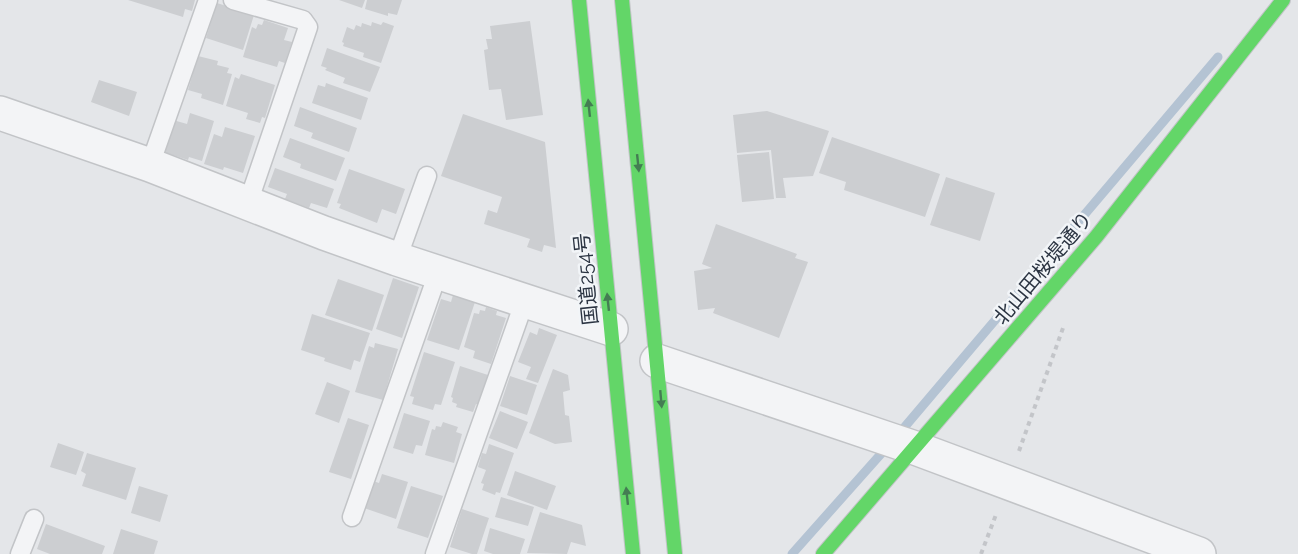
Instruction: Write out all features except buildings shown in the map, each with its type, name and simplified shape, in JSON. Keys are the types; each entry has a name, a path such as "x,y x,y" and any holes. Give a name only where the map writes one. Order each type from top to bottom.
{"main road":[{"name":"国道254号","path":"579,0 633,554"},
{"path":"622,0 675,554"},
{"name":"北山田桜堤通り","path":"823,554 1095,237 1279,1"}],"street":[{"path":"0,113 150,165 397,259 611,329"},
{"path":"657,361 915,448 1199,554"}],"lane":[{"path":"150,165 208,0"},
{"path":"233,0 303,20 308,27 248,203"},
{"path":"397,259 427,176"},
{"path":"352,517 438,273"},
{"path":"435,554 525,300"},
{"path":"20,554 34,519"}],"path":[{"path":"981,554 1063,327"}],"waterway":[{"path":"897,436 1218,57"},
{"path":"792,554 888,446"}],"traffic: fast":[{"path":"579,0 633,554"},
{"path":"622,0 675,554"},
{"path":"823,554 1096,237 1283,0"}]}
